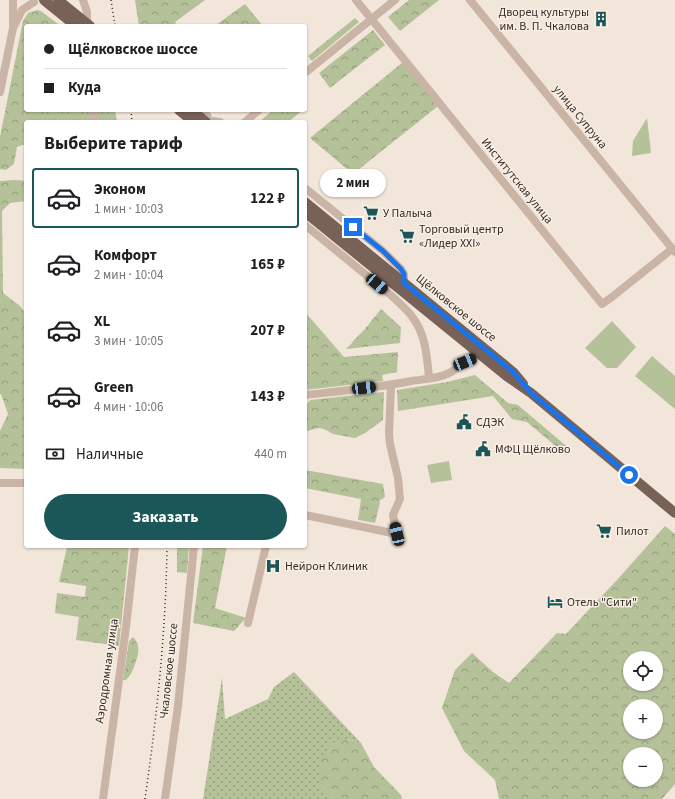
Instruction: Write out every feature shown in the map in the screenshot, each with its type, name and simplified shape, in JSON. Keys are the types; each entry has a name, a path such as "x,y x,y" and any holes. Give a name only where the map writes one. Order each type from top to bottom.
{"main road":[{"path":"58,0 86,24"},
{"path":"39,1 73,24"},
{"path":"182,112 192,120"},
{"path":"195,112 205,120"},
{"name":"Щёлковское шоссе","path":"307,204 404,283 476,346 513,372 531,393"},
{"name":"Щёлковское шоссе","path":"307,214 461,339 476,346 490,363 508,378 531,393 674,511"}],"street":[{"path":"13,0 14,28"},
{"path":"17,0 26,3 39,1"},
{"path":"83,0 87,12 88,24"},
{"name":"Институтская улица","path":"356,0 602,304 674,251"},
{"path":"307,71 395,0"},
{"name":"улица Супруна","path":"470,0 674,251"},
{"path":"0,92 14,28 22,10 39,1"},
{"path":"247,120 257,112"},
{"path":"307,190 383,251 401,269 404,274 404,283"},
{"path":"307,227 393,297 413,317 425,345 429,378"},
{"path":"461,339 466,347 463,364"},
{"path":"463,364 476,346"},
{"path":"307,395 391,385 444,375 473,359 490,363"},
{"path":"428,366 438,374 444,375"},
{"path":"391,385 420,375 428,366"},
{"path":"307,516 397,534 393,515 400,498 398,478 389,433 391,385"},
{"path":"0,483 24,483"},
{"name":"Аэродромная улица","path":"103,799 126,627 135,548"},
{"name":"Чкаловское шоссе","path":"165,799 178,706 194,548"},
{"path":"248,623 266,548"}],"green space":[{"path":"135,0 205,0 175,22 176,24 139,24"},
{"path":"409,0 439,0 400,31 388,17"},
{"path":"245,4 261,24 217,24"},
{"path":"37,10 41,11 58,24 24,24 24,112 115,112 117,120 24,120 24,145 17,147 14,164 6,170 0,169 0,137 23,21 28,13"},
{"path":"355,18 359,22 312,61 308,56"},
{"path":"373,30 385,45 330,88 319,73"},
{"path":"403,62 438,106 353,174 310,138"},
{"path":"271,112 300,112 290,120 261,120"},
{"path":"647,118 651,153 632,156 633,141"},
{"path":"0,181 24,181 24,201 10,203 2,211 3,293 20,306 24,311 24,469 0,468 0,431 8,414 0,394"},
{"path":"381,309 401,327 400,343 346,349 364,330"},
{"path":"307,314 344,357 398,352 397,372 382,375 383,381 307,390"},
{"path":"612,321 636,347 617,368 607,368 585,348"},
{"path":"652,356 675,376 675,409 635,376"},
{"path":"475,375 508,403 518,405 571,450 566,455 527,422 512,419 493,396 398,411 397,390 447,382"},
{"path":"384,392 383,420 365,433 355,438 333,434 324,429 318,428 307,431 307,404 310,400"},
{"path":"449,461 452,480 431,483 427,465"},
{"path":"307,470 383,484 385,497 379,501 380,503 375,523 358,520 361,499 307,488"},
{"path":"665,526 675,534 675,784 662,799 499,799 495,780 464,751 442,708 455,670 472,653 493,672 509,683 557,633 566,634"},
{"path":"67,548 129,548 119,646 76,640 79,617 55,613 57,593 85,597 86,586 59,582"},
{"path":"177,548 189,548 187,573 177,572"},
{"path":"203,548 227,548 215,608 246,618 234,631 193,623"},
{"path":"133,637 138,644 138,655 131,674 126,680 123,680 129,641"},
{"path":"294,672 361,743 347,739 321,785 334,799 203,799 222,678 225,719 268,699 274,687"},
{"path":"347,739 361,743 374,767 401,795 402,799 334,799 321,785 320,762 331,743"}],"railway":[{"path":"111,0 115,24"},
{"path":"131,112 132,120"},
{"path":"145,799 160,673 165,610 167,548"}],"place":[{"name":"Дворец культуры им. В. П. Чкалова","path":"601,19"},
{"name":"У Палыча","path":"371,213"},
{"name":"Торговый центр «Лидер XXI»","path":"407,236"},
{"name":"СДЭК","path":"464,422"},
{"name":"МФЦ Щёлково","path":"483,449"},
{"name":"Пилот","path":"604,531"},
{"name":"Нейрон Клиник","path":"273,566"},
{"name":"Отель \"Сити\"","path":"555,602"}],"route":[{"path":"353,227 383,251 401,269 404,274 404,283 513,372 531,393 629,475"}]}
